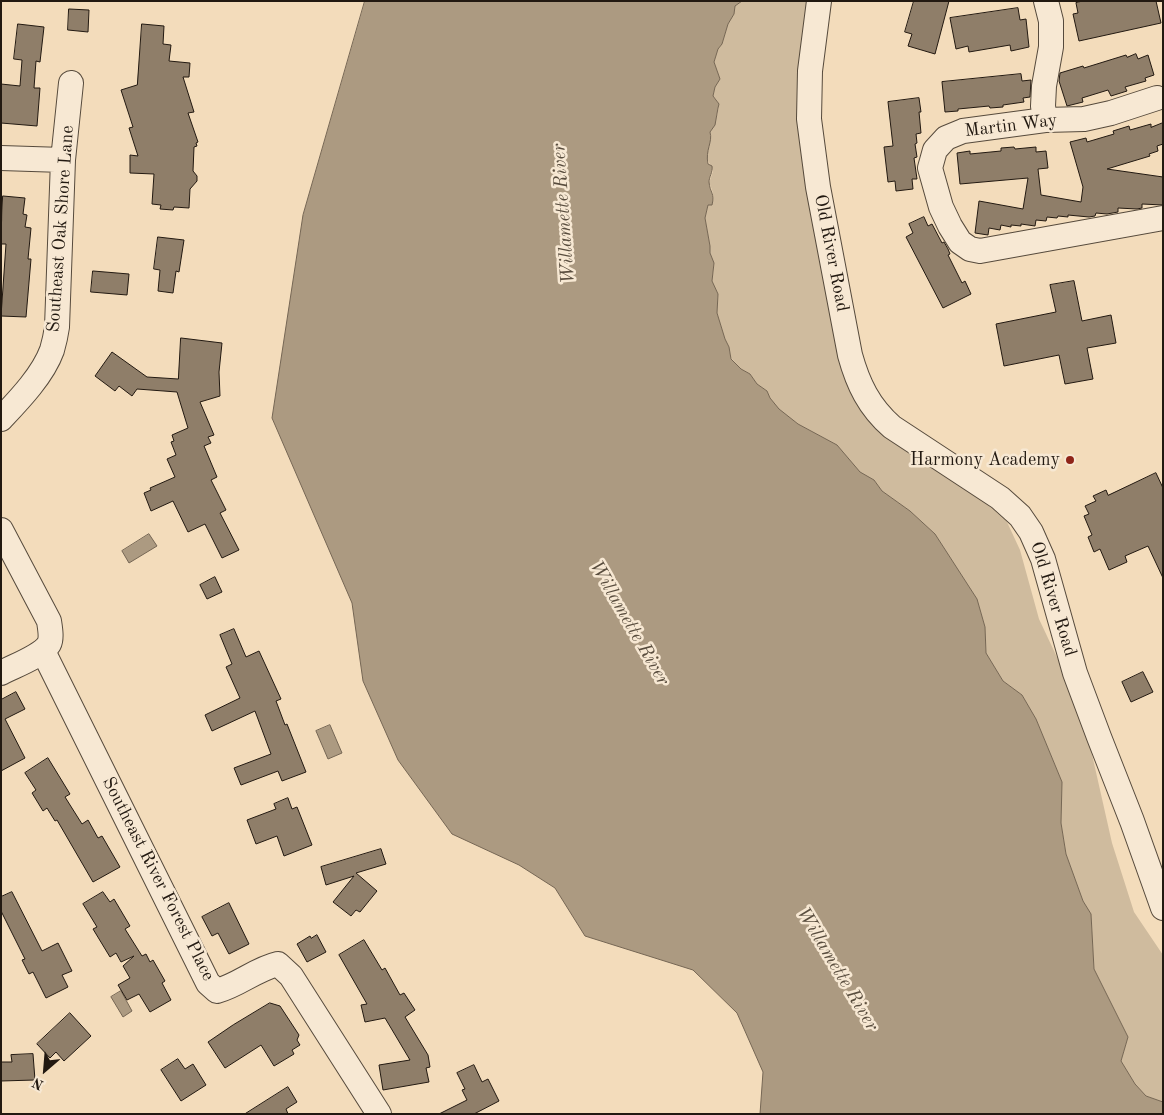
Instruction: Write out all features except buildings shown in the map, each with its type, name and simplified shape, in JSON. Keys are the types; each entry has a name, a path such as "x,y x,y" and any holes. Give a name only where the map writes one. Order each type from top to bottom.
{"street":[{"name":"Old River Road","path":"819,1 809,88 810,129 818,188 850,355 856,376 865,396 880,416 892,427 1000,498 1020,516 1032,532 1043,559 1076,672 1163,908"},
{"path":"1046,1 1051,21 1051,47 1044,86 1043,106 1046,120"},
{"name":"Southeast Oak Shore Lane","path":"1,419 25,393 38,374 52,351 56,335 63,160 71,83"},
{"name":"Martin Way","path":"1157,98 1111,113 1084,119 1046,120 962,130 946,138 935,150 930,168 941,207 950,226 960,242 970,249 980,251 1163,218"},
{"path":"1,158 63,160"},
{"path":"1,530 49,621 50,643 43,651 1,672"},
{"name":"Southeast River Forest Place","path":"43,651 208,983 217,991 231,988 267,967 278,964 291,976 379,1114"}],"shaded area":[{"path":"742,1 813,1 809,29 850,382 1007,522 1020,550 1039,619 1071,687 1091,750 1112,843 1134,912 1163,955 1163,1102 1146,1096 1135,1084 1121,1061 1128,1037 1094,969 1091,914 1083,901 1066,854 1061,823 1062,782 1036,719 1022,695 1003,681 986,653 985,627 977,599 935,534 910,511 882,491 874,480 859,472 837,445 798,424 778,409 767,391 757,384 750,374 741,369 731,358 717,313 718,294 712,281 714,266 710,253 705,218 708,205 713,201 709,183 713,171 707,158 707,149 711,136 710,132 718,110 717,100 713,96 715,87 720,79 714,62 728,24 734,14 735,6"}],"water":[{"name":"Willamette River","path":"365,1 742,1 735,6 734,14 728,24 714,62 720,79 715,87 713,96 719,104 715,125 710,132 711,139 707,154 708,164 712,166 709,182 713,201 712,205 708,205 705,218 710,253 714,263 712,281 718,294 717,313 729,347 731,359 767,391 779,409 798,424 837,445 860,472 874,480 882,491 910,511 935,534 977,599 985,627 986,653 1003,681 1022,695 1036,719 1062,782 1061,823 1066,854 1083,901 1091,914 1094,969 1128,1037 1121,1061 1135,1084 1146,1096 1163,1102 1163,1114 760,1114 763,1072 737,1013 693,970 585,936 555,888 519,865 452,834 398,760 363,681 352,603 272,418 303,215"},
{"path":"149,534 157,546 129,563 122,551"},
{"path":"330,725 342,753 328,759 316,731"},
{"path":"121,991 132,1011 123,1017 111,997"}],"place":[{"name":"Harmony Academy","path":"1070,460"}]}
